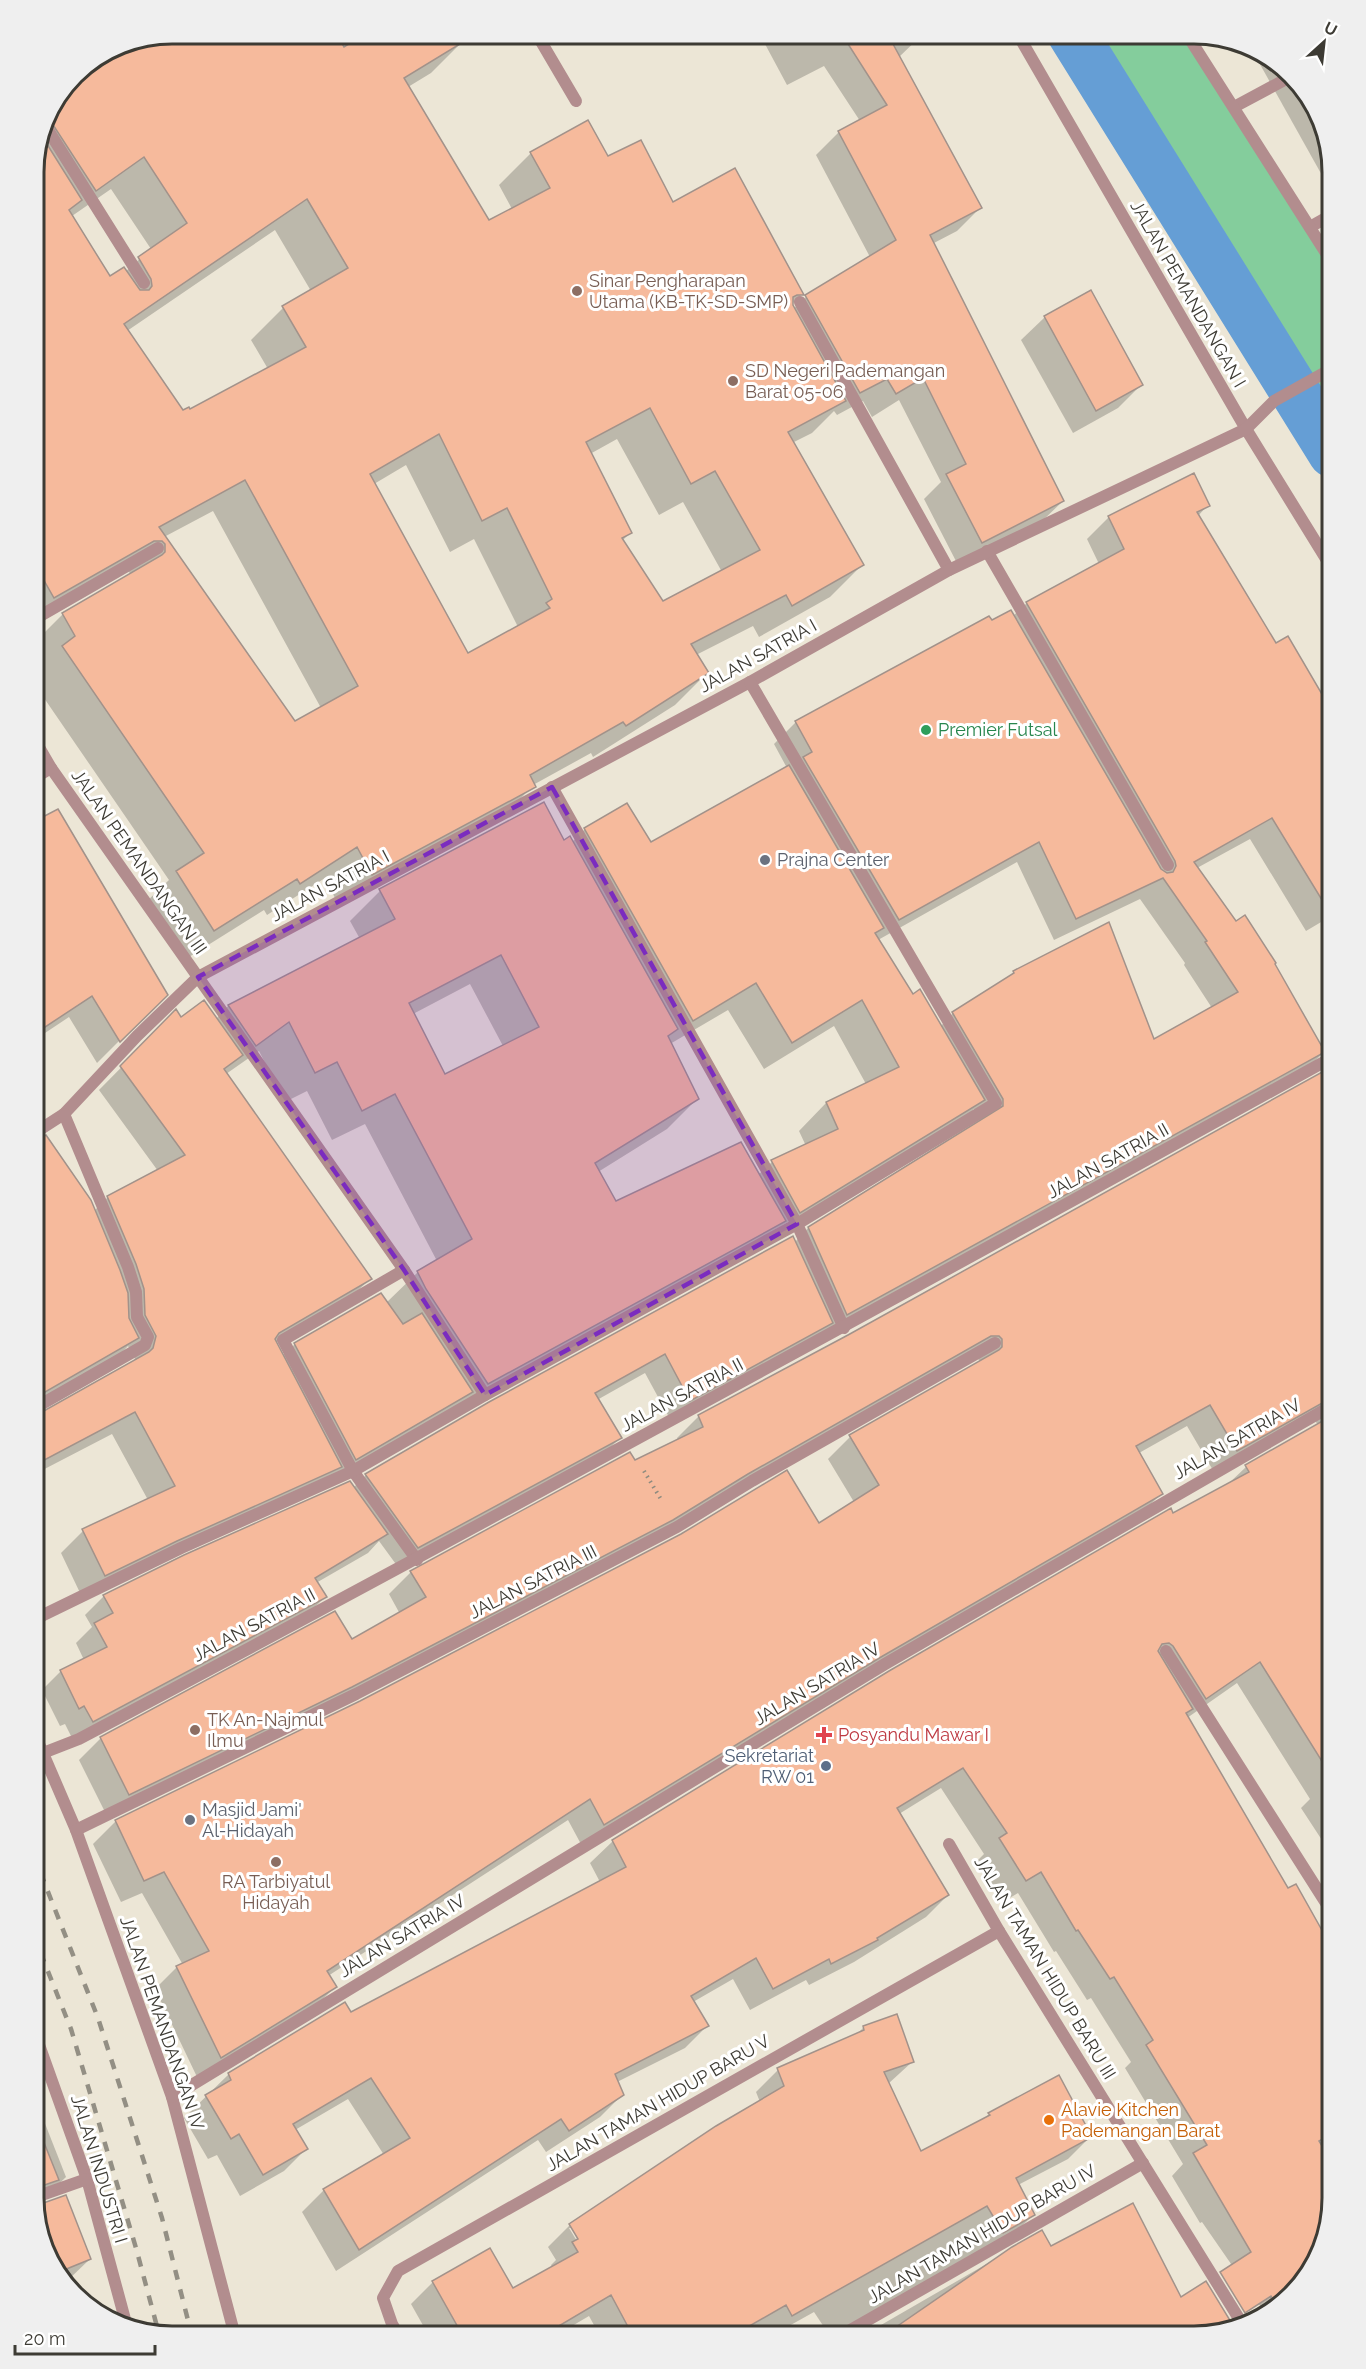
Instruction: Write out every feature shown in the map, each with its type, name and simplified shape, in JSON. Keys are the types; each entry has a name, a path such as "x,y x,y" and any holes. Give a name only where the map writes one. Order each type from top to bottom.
{"street":[{"path":"542,44 576,101"},
{"name":"JALAN PEMANDANGAN I","path":"1023,44 1246,429 1322,552"},
{"path":"1193,44 1322,246"},
{"path":"1234,107 1284,80"},
{"path":"50,133 144,283"},
{"path":"1310,227 1322,220"},
{"path":"800,302 949,570"},
{"name":"JALAN SATRIA I","path":"44,1127 64,1114 137,1036 198,977 750,682 987,550 1246,429 1274,401 1322,374"},
{"path":"44,614 158,548"},
{"path":"987,550 1168,865"},
{"path":"44,1615 181,1548 353,1471 485,1395 797,1224 996,1103 750,682"},
{"name":"JALAN PEMANDANGAN III","path":"44,756 198,977"},
{"name":"JALAN PEMANDANGAN III","path":"44,772 51,768"},
{"path":"552,787 797,1224 844,1328"},
{"path":"198,977 404,1270 485,1395"},
{"name":"JALAN SATRIA II","path":"44,1753 79,1738 417,1560 844,1328 1322,1063"},
{"path":"44,1403 145,1345 148,1337 137,1317 136,1292 128,1267 64,1114"},
{"path":"404,1270 283,1340 353,1471 417,1560"},
{"name":"JALAN SATRIA III","path":"76,1830 356,1694 677,1527 752,1481 994,1343"},
{"name":"JALAN SATRIA IV","path":"172,2097 885,1664 1322,1411"},
{"path":"1166,1651 1322,1897"},
{"name":"JALAN PEMANDANGAN IV","path":"44,1755 76,1830 172,2097 232,2325"},
{"name":"JALAN TAMAN HIDUP BARU III","path":"949,1844 999,1931 1239,2317"},
{"name":"JALAN TAMAN HIDUP BARU V","path":"393,2325 383,2298 398,2271 999,1931"},
{"name":"JALAN INDUSTRI I","path":"44,2060 87,2179 124,2316"},
{"name":"JALAN TAMAN HIDUP BARU IV","path":"858,2326 1143,2163"},
{"path":"44,2194 87,2179"}],"path":[{"path":"629,1444 677,1527"}],"highlighted area":[{"path":"552,787 797,1224 485,1395 404,1270 198,977"}],"green space":[{"path":"1076,44 1194,44 1322,247 1322,439 1288,388"}],"building":[{"path":"163,44 342,44 344,47 349,44 460,44 404,78 489,220 550,188 530,152 588,120 608,156 641,140 673,202 735,168 804,295 793,297 793,305 846,401 788,432 864,565 792,606 786,595 691,644 709,673 626,726 623,722 530,775 536,787 372,875 357,847 300,884 297,879 214,931 176,871 204,853 62,646 75,636 62,613 162,555 165,552 165,544 162,541 154,541 54,598 44,580 44,163 47,144 82,200 69,210 110,276 124,267 140,290 149,290 152,286 151,279 138,257 187,223 144,157 96,191 53,122 75,87 100,65 122,53","holes":["307,199 348,268 282,306 306,347 190,409 189,407 183,410 124,324","650,408 691,484 715,471 760,550 663,601 622,538 632,533 586,442","439,434 482,521 507,508 552,599 546,603 550,608 468,653 370,474","245,480 358,686 295,721 159,527"]},
{"path":"848,44 893,44 982,208 930,235 1064,501 982,543 946,474 966,464 923,378 896,394 887,379 860,393 805,295 896,240 838,131 887,105"},
{"path":"1091,290 1143,385 1096,411 1044,316"},
{"path":"1194,473 1210,506 1197,512 1276,643 1288,636 1322,694 1322,900 1272,818 1194,862 1236,921 1245,915 1276,963 1322,1047 1322,1054 847,1315 808,1227 1003,1106 1003,1099 952,1012 1014,973 1013,971 1109,922 1154,1039 1238,992 1205,942 1207,941 1163,878 1076,919 1039,842 899,920 803,757 812,752 795,721 989,616 992,620 1011,610 1161,869 1167,873 1173,872 1176,866 1175,861 1026,602 1124,549 1108,516"},
{"path":"789,765 884,928 875,933 913,994 920,989 985,1100 800,1213 771,1160 838,1129 826,1102 899,1067 862,1000 792,1043 756,983 693,1021 584,828 627,803 651,842"},
{"path":"544,802 564,840 570,836 678,1029 668,1036 699,1099 595,1163 616,1201 741,1142 786,1221 488,1384 426,1289 417,1271 472,1239 395,1094 362,1111 337,1062 315,1073 289,1022 256,1046 228,1005 395,919 379,889","holes":["501,955 539,1027 445,1074 409,1003"]},
{"path":"58,809 168,995 120,1042 92,996 44,1028 44,816"},
{"path":"204,1000 243,1055 224,1069 372,1279 279,1333 275,1339 342,1467 105,1576 82,1529 175,1486 135,1412 44,1460 44,1411 153,1348 156,1336 145,1315 144,1289 136,1264 107,1196 185,1155 120,1066 176,1009 181,1017"},
{"path":"1322,1072 1322,1403 1237,1451 1210,1405 1136,1446 1163,1494 881,1657 604,1825 590,1799 327,1971 337,1987 221,2058 176,1966 209,1951 164,1872 144,1881 115,1820 360,1701 681,1534 787,1470 819,1523 879,1485 849,1435 999,1350 1002,1347 1002,1339 999,1336 991,1336 748,1474 673,1520 352,1687 129,1795 100,1737 335,1611 352,1639 426,1597 410,1571 630,1452 635,1460 703,1427 698,1415 848,1335"},
{"path":"46,1135 91,1200 128,1293 129,1318 139,1338 44,1393 44,1136"},
{"path":"793,1236 833,1323 690,1401 665,1354 595,1393 622,1438 418,1548 365,1474 489,1402"},
{"path":"381,1293 403,1324 422,1313 473,1392 356,1460 294,1343"},
{"path":"1322,1421 1322,1761 1260,1662 1206,1699 1173,1646 1169,1643 1162,1644 1158,1651 1193,1709 1186,1713 1288,1888 1296,1884 1322,1930 1322,2139 1319,2141 1322,2146 1321,2214 1313,2247 1305,2262 1285,2288 1273,2299 1271,2296 1245,2313 1220,2272 1251,2252 1193,2153 1207,2145 1146,2045 1153,2040 1114,1977 1110,1979 1078,1930 1076,1931 1041,1872 1026,1881 999,1838 1007,1833 963,1768 897,1808 949,1895 877,1938 878,1940 831,1964 829,1959 773,1989 756,1958 691,1996 709,2026 615,2074 624,2095 569,2131 561,2119 359,2250 323,2189 410,2138 371,2078 293,2124 308,2149 263,2175 239,2134 231,2139 205,2095 231,2080 228,2073 345,2002 351,2012 626,1867 612,1840 889,1671 1171,1508 1173,1513 1249,1472 1245,1465"},
{"path":"350,1481 388,1534 315,1578 327,1597 93,1722 84,1706 79,1709 60,1670 107,1647 94,1623 113,1613 103,1595 184,1555"},
{"path":"897,2014 914,2062 884,2072 921,2151 1059,2075 1092,2137 1016,2178 1035,2215 1003,2233 987,2206 792,2316 786,2305 750,2326 627,2325 611,2295 560,2325 457,2325 432,2281 490,2248 513,2288 578,2252 572,2242 578,2239 569,2224 716,2126 784,2086 777,2068 864,2030 863,2026"},
{"path":"44,2142 59,2180 44,2185"},
{"path":"66,2195 91,2259 65,2269 50,2239 44,2203"},
{"path":"1133,2203 1181,2297 1206,2281 1230,2320 1195,2326 898,2326 1012,2247 1042,2230 1051,2246"}],"waterway":[{"path":"1079,44 1322,435"}],"railway":[{"path":"44,1882 98,2018 162,2218 189,2325"},
{"path":"44,1962 71,2029 156,2324"}],"place":[{"name":"Sinar Pengharapan Utama (KB-TK-SD-SMP)","path":"577,291"},
{"name":"SD Negeri Pademangan Barat 05-06","path":"733,381"},
{"name":"Premier Futsal","path":"926,730"},
{"name":"Prajna Center","path":"765,860"},
{"name":"TK An-Najmul Ilmu","path":"195,1730"},
{"name":"Posyandu Mawar I","path":"824,1735"},
{"name":"Sekretariat RW 01","path":"826,1766"},
{"name":"Masjid Jami' Al-Hidayah","path":"190,1820"},
{"name":"RA Tarbiyatul Hidayah","path":"276,1862"},
{"name":"Alavie Kitchen Pademangan Barat","path":"1049,2120"}]}
